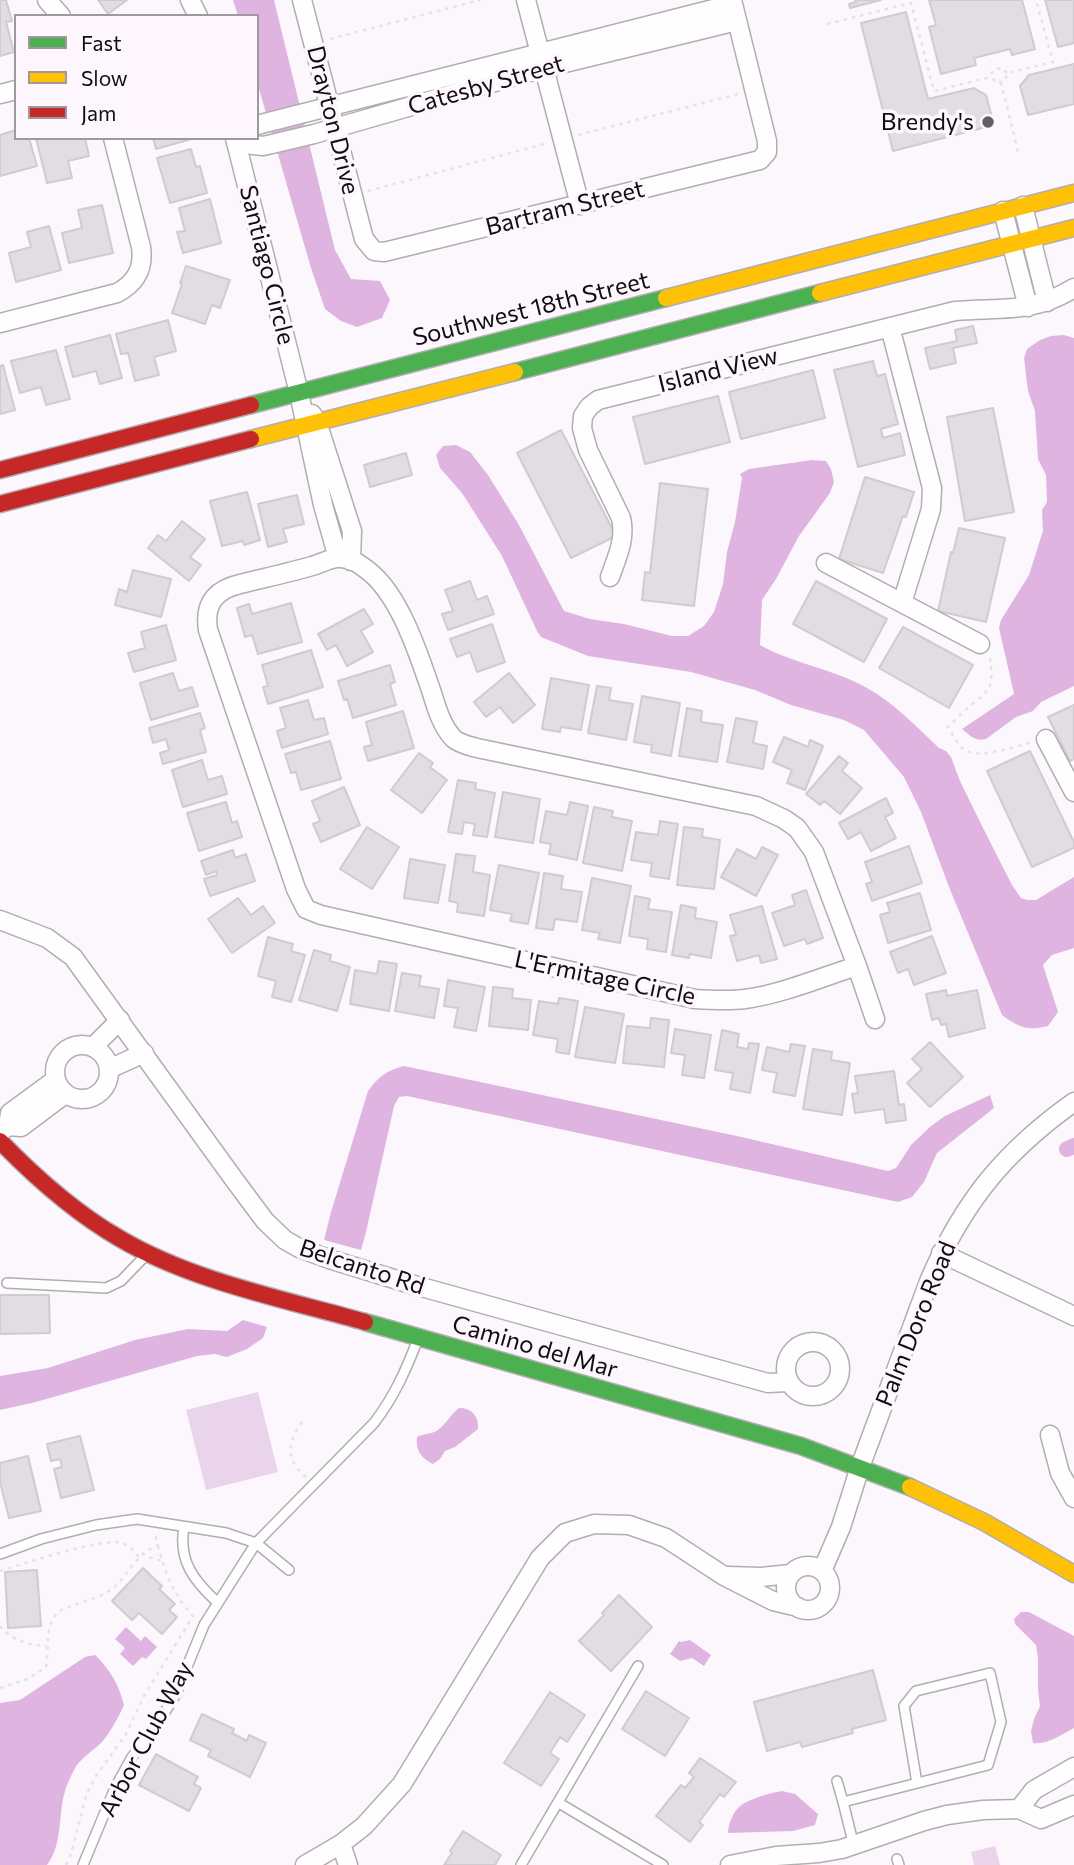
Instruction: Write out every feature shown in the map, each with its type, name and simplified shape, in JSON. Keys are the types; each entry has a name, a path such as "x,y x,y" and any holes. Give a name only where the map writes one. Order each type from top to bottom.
{"main road":[{"name":"Southwest 18th Street","path":"0,470 1074,193"},
{"path":"0,504 1074,228"},
{"name":"Camino del Mar","path":"3,1133 30,1172 52,1192 88,1220 167,1263 209,1278 801,1446 927,1494 984,1522 1074,1574"}],"street":[{"path":"47,0 59,14"},
{"name":"Drayton Drive","path":"302,0 363,239"},
{"path":"526,0 580,205"},
{"name":"Catesby Street","path":"261,124 542,60 734,9"},
{"name":"Bartram Street","path":"363,239 374,251 384,252 760,160 767,152 767,141 734,9"},
{"name":"Catesby Street","path":"235,140 263,146 314,134 542,60"},
{"path":"0,323 117,293 135,279 140,269 141,247 114,140"},
{"name":"Santiago Circle","path":"235,140 299,393"},
{"path":"1023,206 1047,302"},
{"path":"1003,211 1028,307"},
{"name":"Island View","path":"610,577 620,551 624,528 588,450 582,428 583,416 598,400 955,311 1028,307 1047,302 1074,288"},
{"path":"890,327 933,499 902,603"},
{"path":"299,393 312,423 323,505 344,559 359,562 379,580 402,617 411,634 439,713 446,729 455,740 477,748 756,806 784,819 797,828 814,852 875,1018"},
{"name":"L'Ermitage Circle","path":"344,559 226,588 214,598 206,619 293,879 306,909 321,915 695,999 747,998 772,993 857,966"},
{"path":"826,563 980,644"},
{"path":"1046,739 1072,785"},
{"name":"Belcanto Rd","path":"0,919 47,938 73,957 265,1221 285,1240 329,1259 407,1283 768,1383 788,1382"},
{"path":"93,1047 120,1020"},
{"path":"75,1045 93,1047 101,1052 109,1069 106,1087 99,1094 82,1100 73,1098 60,1087 54,1071 60,1055 75,1045"},
{"path":"109,1069 144,1053"},
{"path":"3,1133 10,1113 60,1087"},
{"name":"Palm Doro Road","path":"822,1571 841,1527 860,1467 941,1253 975,1196 1011,1153 1041,1126 1074,1102"},
{"path":"941,1253 1074,1316"},
{"path":"1050,1435 1060,1473 1074,1498"},
{"path":"305,1865 341,1844 364,1826 402,1784 540,1558 565,1533 594,1524 629,1525 666,1538 724,1576 773,1601 811,1609 818,1607 828,1597 827,1576 808,1566 791,1574 761,1577 724,1576"},
{"path":"791,1574 786,1592 797,1607"},
{"path":"1019,1809 1034,1790 1074,1767"},
{"path":"730,1865 854,1846 947,1815 1019,1809 1041,1819 1074,1805"},
{"path":"341,1844 348,1865"}],"lane":[{"path":"7,1283 106,1288 121,1281 148,1253"},
{"name":"Arbor Club Way","path":"83,1865 115,1788 132,1757 176,1694 204,1625 256,1543 374,1423 399,1385 419,1338"},
{"path":"0,1554 41,1539 96,1525 137,1519 226,1533 256,1543 289,1570"},
{"path":"184,1527 182,1539 186,1560 201,1587 218,1603"},
{"path":"521,1865 638,1666"},
{"path":"843,1802 988,1765 1001,1722 990,1673 916,1691 904,1706 917,1783"},
{"path":"837,1781 854,1846"},
{"path":"559,1803 663,1865"}],"path":[{"path":"313,43 480,0"},
{"path":"1007,74 1052,62 1036,0"},
{"path":"827,24 911,3 934,91 991,77"},
{"path":"991,77 993,70 1001,68 1007,74"},
{"path":"991,77 997,83 1005,81 1007,74"},
{"path":"1000,82 1018,152"},
{"path":"980,644 990,653 989,690 948,727 964,750 975,753 994,752 1046,739"},
{"path":"302,1422 294,1433 289,1453 300,1472 314,1484"},
{"path":"157,1522 155,1534 158,1546 176,1596 192,1616 204,1625"},
{"path":"0,1571 72,1550 117,1542 141,1555 162,1561"},
{"path":"0,1688 28,1679 47,1668 50,1627 61,1610 109,1592 141,1555 158,1546"},
{"path":"66,1865 87,1793 125,1734 144,1696 192,1616"},
{"path":"0,1626 15,1639 27,1644 48,1646"}],"shaded area":[{"path":"233,0 274,0 335,250 351,279 380,281 390,300 382,318 357,327 341,321 325,309 259,89 259,14 237,14"},
{"path":"1064,335 1074,338 1074,686 1041,702 1033,711 1016,717 986,739 979,740 962,729 1014,694 999,628 1001,620 1029,575 1043,531 1042,510 1047,502 1046,475 1038,459 1035,411 1028,391 1024,358 1027,349 1040,340"},
{"path":"456,445 470,452 488,475 519,525 564,611 672,636 688,636 704,626 714,612 723,584 727,552 735,522 742,478 740,474 749,469 812,460 826,461 834,482 830,493 799,536 762,600 760,645 867,688 896,708 939,748 946,751 1012,885 1021,898 1036,900 1074,877 1074,948 1052,955 1043,965 1058,1012 1048,1026 1024,1027 1002,1015 921,812 904,777 864,730 844,720 791,705 755,690 691,672 588,656 541,637 502,556 462,493 440,468 436,455 443,446"},
{"path":"404,1066 737,1136 888,1171 896,1168 911,1145 945,1116 990,1095 994,1108 937,1153 924,1182 912,1197 898,1202 407,1096 399,1097 394,1106 361,1250 324,1240 368,1091 383,1075"},
{"path":"243,1320 267,1327 263,1338 247,1349 227,1357 215,1354 197,1356 0,1410 0,1376 48,1368 135,1340 188,1329 227,1331"},
{"path":"258,1392 278,1472 206,1490 186,1410"},
{"path":"459,1408 468,1409 474,1414 478,1429 455,1447 445,1451 433,1464 420,1453 417,1437 442,1427"},
{"path":"1021,1612 1029,1612 1074,1636 1074,1728 1044,1742 1033,1743 1031,1731 1040,1706 1038,1658 1036,1645 1015,1624 1014,1619"},
{"path":"126,1627 141,1641 145,1636 157,1647 146,1659 142,1657 133,1666 120,1654 125,1648 115,1639"},
{"path":"690,1640 711,1655 704,1666 692,1658 680,1661 670,1654 679,1641"},
{"path":"95,1655 113,1678 124,1705 105,1739 79,1762 72,1775 63,1800 56,1848 47,1865 0,1865 0,1703 20,1700 85,1657"},
{"path":"782,1791 795,1794 818,1814 815,1825 793,1831 728,1833 731,1819 739,1807 753,1799"},
{"path":"995,1846 1000,1865 974,1865 971,1852"}],"building":[{"path":"0,0 6,0 12,21 6,22 14,52 0,56"},
{"path":"98,0 127,0 108,14"},
{"path":"855,0 881,0 850,8 849,4 856,2"},
{"path":"929,0 1022,0 1035,49 1012,55 1010,49 974,58 976,65 941,74 929,27 936,25"},
{"path":"1045,0 1074,0 1074,43 1058,47"},
{"path":"906,12 928,99 974,88 986,95 994,125 893,151 861,23"},
{"path":"1074,64 1074,104 1028,115 1020,86 1029,75"},
{"path":"14,131 14,140 30,140 37,166 0,176 0,135"},
{"path":"36,140 85,140 89,156 68,161 72,178 47,183"},
{"path":"154,140 188,140 156,149"},
{"path":"191,149 196,167 200,166 207,193 170,203 157,158"},
{"path":"210,199 221,243 183,253 177,232 185,231 179,208"},
{"path":"102,205 113,253 69,263 62,233 82,228 78,210"},
{"path":"49,226 61,270 16,282 9,253 31,247 27,232"},
{"path":"186,266 230,280 220,308 212,305 205,324 172,313"},
{"path":"168,320 176,351 154,357 159,375 135,381 128,353 121,354 116,334"},
{"path":"973,326 977,343 953,348 956,363 930,369 925,348 957,341 955,330"},
{"path":"110,335 122,378 100,384 96,371 73,377 65,347"},
{"path":"56,350 70,399 46,405 41,387 20,393 11,361"},
{"path":"873,361 877,376 885,374 898,424 881,429 883,438 900,433 905,455 858,467 834,370"},
{"path":"3,365 15,410 0,414 0,366"},
{"path":"813,370 825,418 741,439 729,392"},
{"path":"718,396 730,442 645,464 633,417"},
{"path":"993,408 1014,512 965,521 947,417"},
{"path":"561,430 616,536 571,558 517,453"},
{"path":"406,453 412,475 370,487 364,465"},
{"path":"865,477 914,492 883,573 839,559"},
{"path":"660,483 708,489 694,606 642,600 645,572 650,573"},
{"path":"247,492 260,540 244,545 243,541 222,546 210,501"},
{"path":"297,495 304,524 283,529 287,542 268,547 258,504"},
{"path":"182,521 205,539 190,557 201,565 189,581 148,548 158,535 166,541"},
{"path":"959,528 1005,538 986,622 938,611"},
{"path":"133,570 171,579 161,617 115,605 119,589 127,592"},
{"path":"470,581 477,600 487,596 494,614 448,630 442,614 453,611 445,590"},
{"path":"816,581 887,619 864,662 793,624"},
{"path":"291,603 302,642 258,654 252,635 245,637 237,608 249,604 252,614"},
{"path":"364,609 373,624 361,631 373,652 347,666 336,645 327,650 318,634"},
{"path":"492,624 505,662 477,672 470,652 457,657 450,639"},
{"path":"166,625 176,660 134,672 128,653 145,648 141,632"},
{"path":"903,627 973,665 949,708 879,668"},
{"path":"311,650 323,687 268,704 263,687 268,686 262,665"},
{"path":"390,665 395,682 390,684 396,705 353,718 338,681"},
{"path":"173,673 179,691 192,687 198,706 151,720 140,683"},
{"path":"509,673 535,705 513,723 500,707 486,717 474,702"},
{"path":"551,678 589,685 581,730 561,727 560,732 542,729"},
{"path":"597,686 611,688 609,700 633,704 626,740 588,733"},
{"path":"642,696 680,703 671,756 651,752 652,745 634,742"},
{"path":"308,700 314,720 324,718 328,734 282,748 277,731 286,728 280,708"},
{"path":"1074,705 1074,759 1070,761 1048,717"},
{"path":"687,708 702,711 701,722 723,725 717,762 679,756"},
{"path":"403,711 414,748 368,761 364,747 372,745 366,722"},
{"path":"200,713 205,728 200,730 206,752 163,764 160,753 169,750 166,739 153,743 149,728"},
{"path":"736,718 757,722 753,743 767,746 763,769 727,762"},
{"path":"784,737 808,747 810,740 823,746 805,790 787,783 792,770 773,762"},
{"path":"330,741 341,779 301,790 296,772 291,773 285,754"},
{"path":"1030,751 1074,842 1074,848 1032,867 987,771"},
{"path":"419,753 433,763 430,767 447,780 422,813 391,790"},
{"path":"839,756 848,763 842,771 862,788 840,814 824,801 820,805 806,794"},
{"path":"202,760 208,780 222,776 227,794 183,807 172,770"},
{"path":"458,780 476,783 475,789 495,793 487,837 473,835 475,824 464,822 462,834 448,832"},
{"path":"344,787 360,825 321,842 313,824 320,821 312,801"},
{"path":"503,792 540,799 533,843 495,837"},
{"path":"886,798 893,813 885,817 896,838 871,851 861,832 848,839 839,823"},
{"path":"226,802 232,823 237,821 242,837 199,851 187,813"},
{"path":"570,802 588,806 577,860 549,854 551,844 540,842 546,811 567,815"},
{"path":"594,807 613,811 612,817 632,821 622,871 583,863"},
{"path":"660,821 678,824 669,879 650,876 652,863 631,860 636,832 658,835"},
{"path":"367,827 399,847 372,889 340,869"},
{"path":"684,827 703,829 702,837 720,840 714,889 677,885"},
{"path":"909,846 922,883 872,901 866,884 872,882 865,862"},
{"path":"762,847 778,855 756,896 721,877 737,849 756,859"},
{"path":"233,850 235,858 246,854 255,881 210,896 204,879 217,875 216,871 206,875 201,861"},
{"path":"456,854 475,856 473,872 490,875 484,916 457,912 458,903 449,901"},
{"path":"410,859 445,865 438,903 404,898"},
{"path":"499,865 539,873 528,924 510,921 512,914 490,910"},
{"path":"544,873 563,876 561,889 582,892 577,922 555,919 553,930 536,928"},
{"path":"592,878 631,886 620,943 598,939 600,933 582,930"},
{"path":"806,890 823,938 807,944 805,939 784,946 772,913 795,905 792,895"},
{"path":"920,893 931,930 888,943 880,915 890,912 887,903"},
{"path":"635,896 650,899 648,909 672,912 666,952 647,949 648,939 629,936"},
{"path":"238,898 251,915 263,906 275,923 232,953 208,919"},
{"path":"681,905 696,908 695,918 717,922 711,958 690,954 689,958 672,955"},
{"path":"762,906 777,959 761,963 759,955 737,961 730,936 736,935 730,915"},
{"path":"932,936 946,973 914,985 908,969 898,973 890,952"},
{"path":"268,937 293,944 291,951 305,955 291,1002 272,997 276,981 258,976"},
{"path":"314,950 331,955 330,961 350,967 337,1011 299,1000"},
{"path":"379,961 397,964 389,1011 350,1004 355,970 377,974"},
{"path":"402,973 421,976 419,986 439,989 434,1018 395,1011"},
{"path":"448,980 485,987 476,1031 454,1027 458,1008 444,1006"},
{"path":"493,987 513,989 512,998 531,1000 528,1030 489,1026"},
{"path":"946,990 947,996 977,990 985,1028 949,1037 946,1024 941,1025 939,1018 932,1020 926,994"},
{"path":"559,998 578,1001 569,1054 556,1052 558,1039 533,1035 539,1001 558,1004"},
{"path":"585,1007 624,1014 615,1063 575,1057"},
{"path":"651,1018 669,1020 664,1067 623,1063 627,1026 650,1028"},
{"path":"675,1029 711,1035 704,1078 682,1075 685,1055 671,1053"},
{"path":"722,1030 739,1034 737,1047 748,1049 749,1043 759,1044 750,1093 730,1089 733,1073 715,1070"},
{"path":"930,1042 963,1077 930,1107 907,1083 922,1069 912,1059"},
{"path":"791,1044 805,1046 795,1096 773,1092 777,1073 762,1070 767,1047 789,1052"},
{"path":"813,1049 832,1052 831,1060 850,1063 842,1115 803,1109"},
{"path":"894,1071 899,1105 904,1104 906,1120 886,1123 884,1109 855,1113 852,1094 858,1093 855,1076"},
{"path":"0,1295 49,1295 50,1333 0,1334"},
{"path":"80,1436 94,1490 61,1498 54,1469 62,1467 60,1459 51,1461 47,1444"},
{"path":"28,1456 41,1511 9,1518 0,1482 0,1463"},
{"path":"143,1568 162,1586 159,1589 175,1604 169,1610 177,1617 162,1634 139,1613 132,1620 112,1601"},
{"path":"37,1570 41,1626 8,1628 5,1572"},
{"path":"619,1595 652,1627 611,1671 579,1641"},
{"path":"873,1670 886,1720 852,1729 853,1733 802,1747 800,1742 767,1751 754,1702"},
{"path":"646,1691 689,1718 665,1756 622,1729"},
{"path":"550,1692 585,1715 567,1742 560,1737 550,1753 559,1759 541,1786 504,1763"},
{"path":"202,1714 234,1729 232,1733 247,1741 249,1735 266,1743 250,1777 208,1756 211,1750 190,1740"},
{"path":"156,1754 198,1777 194,1784 201,1788 189,1811 139,1785"},
{"path":"700,1758 736,1782 724,1797 720,1794 699,1822 703,1825 690,1842 656,1816 681,1785 685,1788 694,1777 689,1773"},
{"path":"463,1831 501,1855 495,1865 444,1865"}],"waterway":[{"path":"1067,1149 1074,1146"}],"traffic: fast":[{"path":"515,372 820,293"},
{"path":"251,405 666,298"},
{"path":"365,1322 801,1446 910,1487"}],"traffic: slow":[{"path":"666,298 1074,193"},
{"path":"820,293 1074,228"},
{"path":"251,439 515,372"},
{"path":"910,1487 984,1522 1074,1574"}],"traffic: jam":[{"path":"0,470 251,405"},
{"path":"0,504 251,439"},
{"path":"0,1141 71,1206 102,1228 147,1253 239,1288 365,1322"}],"place":[{"name":"Brendy's","path":"988,122"}]}
